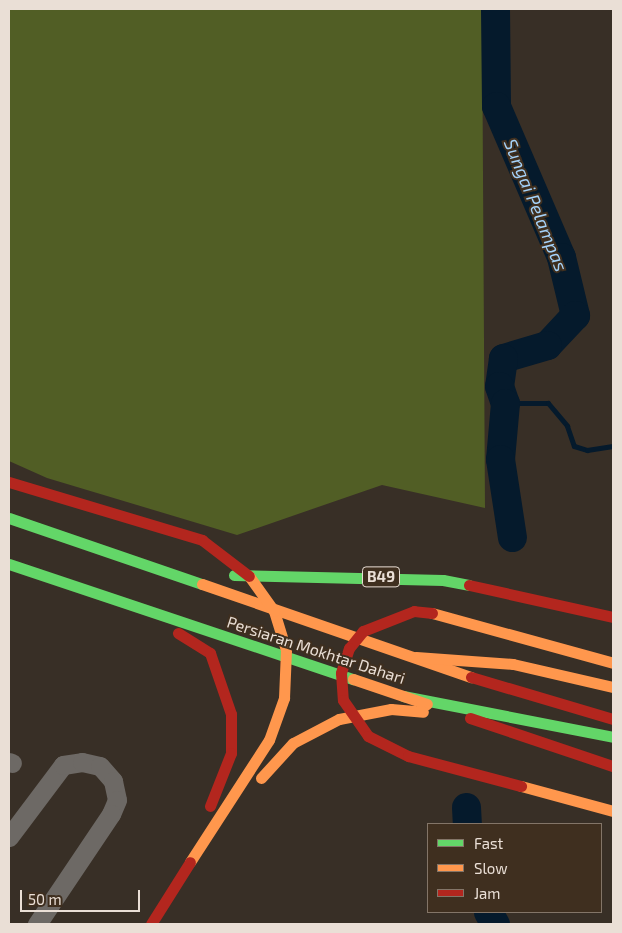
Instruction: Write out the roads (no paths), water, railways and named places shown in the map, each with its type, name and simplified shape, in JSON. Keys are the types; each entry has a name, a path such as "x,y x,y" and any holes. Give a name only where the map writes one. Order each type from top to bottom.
{"main road":[{"path":"9,482 202,540 247,573 274,610 286,650 285,688 269,740 151,924"},
{"name":"Persiaran Mokhtar Dahari","path":"9,518 512,691 613,719"},
{"name":"Persiaran Mokhtar Dahari","path":"9,564 613,766"},
{"name":"B49","path":"145,566 220,576 443,580 536,597 613,617"},
{"path":"139,609 210,653 222,678 231,714 231,753 224,780 200,820"},
{"path":"613,663 452,616 414,611 363,631 349,648 340,673 343,700 368,736 408,756 613,811"},
{"path":"416,657 513,664 613,687"},
{"path":"403,696 613,737"},
{"path":"172,916 239,808 293,743 339,719 391,709 466,717"}],"street":[{"path":"9,837 64,765 82,762 100,766 112,781 117,800 111,814 37,924"}],"waterway":[{"name":"Sungai Pelampas","path":"495,9 496,106 561,257 575,315 547,345 503,358 499,386 505,403 500,459 512,537"},
{"path":"505,403 548,403 567,426 574,446 587,450 613,446"},
{"name":"Sungai Pelampas","path":"466,807 467,823"},
{"name":"Sungai Pelampas","path":"489,913 495,924"}]}
